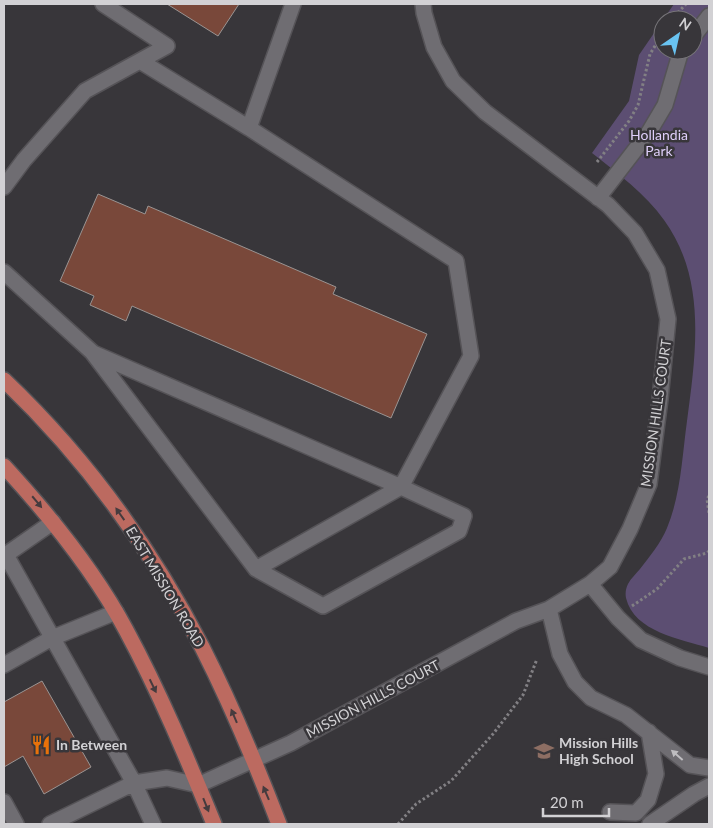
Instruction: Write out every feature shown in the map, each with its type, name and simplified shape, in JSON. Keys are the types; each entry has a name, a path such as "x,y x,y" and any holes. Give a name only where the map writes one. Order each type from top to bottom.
{"main road":[{"name":"EAST MISSION ROAD","path":"4,380 54,431 84,466 142,546 169,588 202,647 234,716 279,824"},
{"path":"4,466 53,522 99,585 116,612 178,735 214,824"}],"street":[{"path":"249,128 292,4"},
{"name":"MISSION HILLS COURT","path":"198,785 291,743 516,621 549,608 590,584 610,567 630,529 649,484 668,319 657,270 635,233 608,205 485,112 453,81 434,47 423,4"},
{"path":"4,187 24,160 84,91 167,46 108,5"},
{"path":"598,198 649,132 665,105 678,60"},
{"path":"140,61 249,128 456,261 472,356 401,487 256,569"},
{"path":"4,272 92,352 256,569 323,606 459,531 464,516 92,352"},
{"path":"53,522 5,555 134,783 153,824"},
{"path":"590,584 618,618 641,640 680,658 709,667"},
{"path":"549,608 560,654 575,682 591,698 626,715 690,765 709,768"},
{"path":"4,664 52,638 116,612"},
{"path":"610,812 636,813 648,800 656,774 649,732"},
{"path":"50,824 134,783 167,778 198,785"},
{"path":"650,824 709,786"},
{"path":"4,802 16,824"}],"path":[{"path":"597,162 629,121 638,105 650,54 653,49"},
{"path":"709,496 707,499 709,512"},
{"path":"630,608 657,589 684,559 709,551"},
{"path":"398,824 416,804 451,781 493,734 523,695 537,659"}],"green space":[{"name":"Hollandia Park","path":"674,4 709,4 709,648 673,637 648,626 638,619 631,610 626,598 629,582 651,555 664,534 672,515 680,475 695,343 693,292 687,267 678,243 664,220 649,201 592,153 629,101 639,55 653,35 653,60 703,60 703,10 670,10"}],"building":[{"path":"167,4 239,4 218,36"},
{"path":"98,194 145,214 148,206 336,287 333,294 427,334 391,418 132,306 126,321 90,305 94,296 60,281"},
{"name":"In Between","path":"42,681 91,767 44,794 23,756 4,767 4,702"}],"place":[{"name":"In Between","path":"41,745"},
{"name":"Mission Hills High School","path":"544,751"}]}
